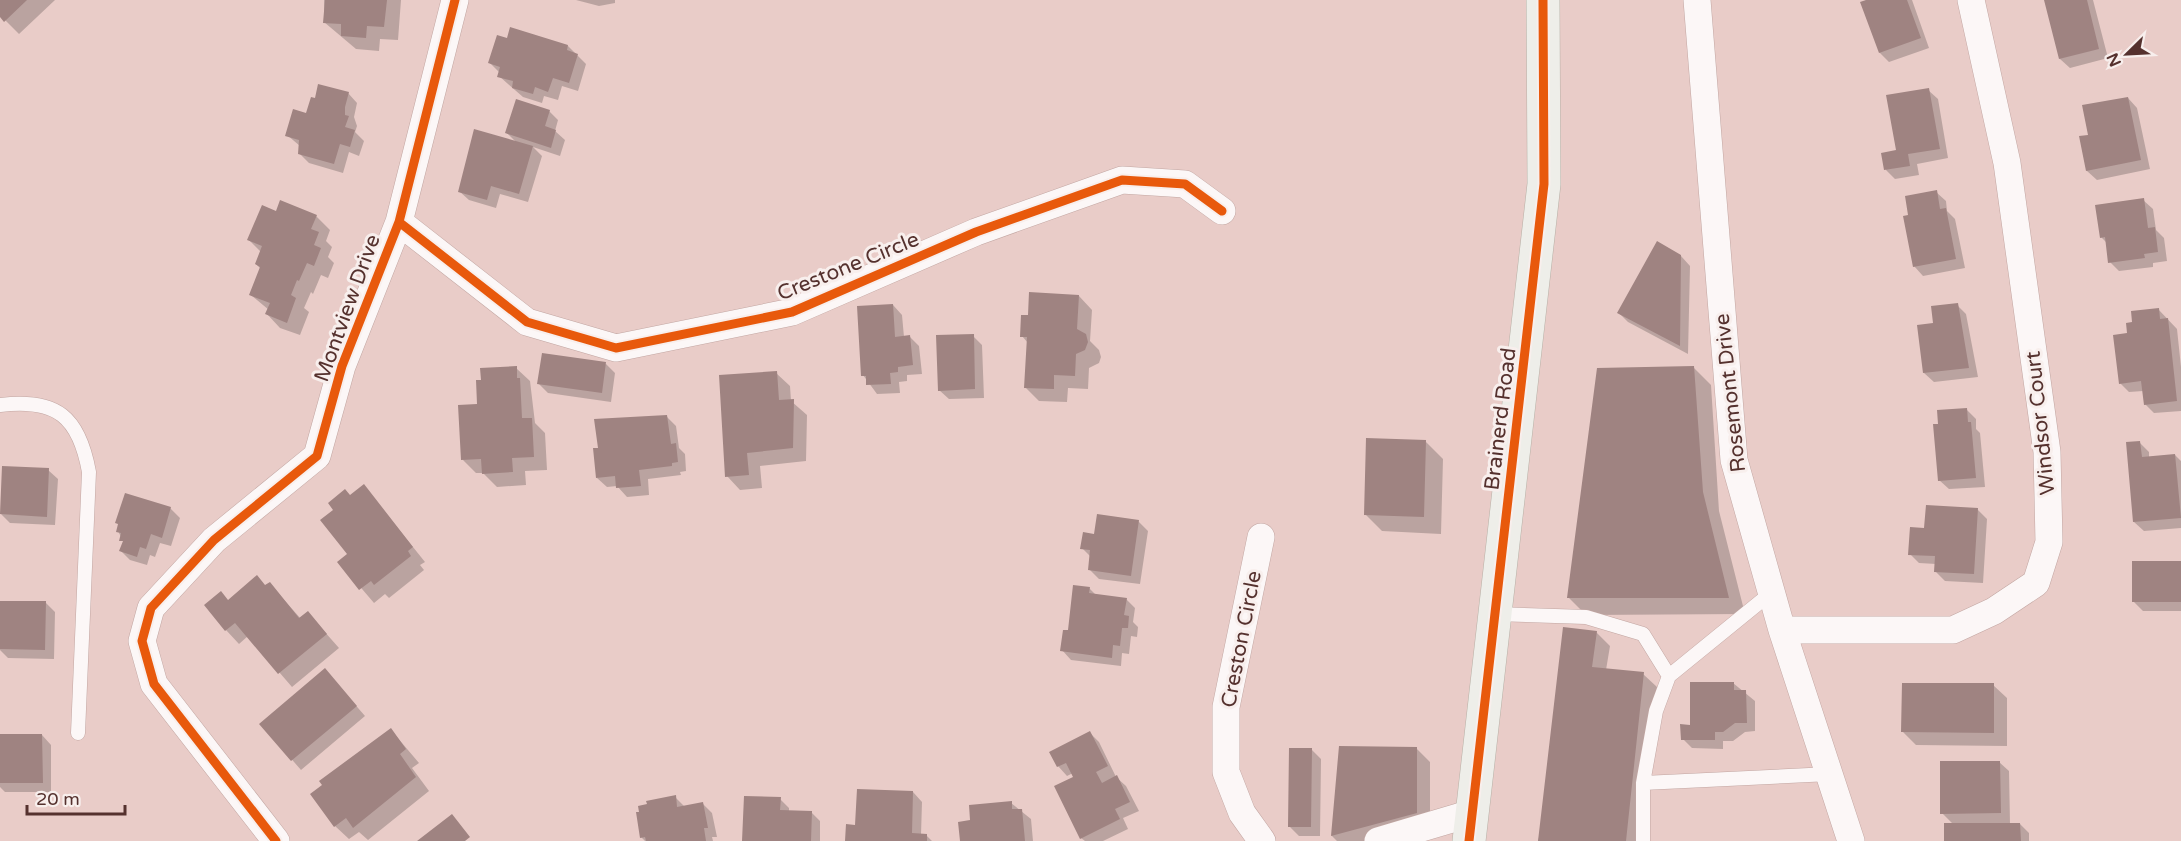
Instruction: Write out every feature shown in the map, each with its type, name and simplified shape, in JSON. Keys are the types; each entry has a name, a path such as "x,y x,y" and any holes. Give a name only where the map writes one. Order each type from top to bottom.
{"main road":[{"name":"Brainerd Road","path":"1470,827 1544,184 1544,0"}],"street":[{"name":"Montview Drive","path":"276,841 154,684 142,642 151,608 207,549 317,456 342,366 399,222 455,0"},
{"name":"Rosemont Drive","path":"1697,0 1734,460 1782,630 1851,841"},
{"name":"Windsor Court","path":"1782,630 1953,630 1994,610 2036,583 2049,542 2048,453 2007,163 1971,0"},
{"name":"Crestone Circle","path":"399,222 527,322 615,348 792,312 976,232 1122,180 1185,184 1222,211"},
{"name":"Creston Circle","path":"1261,537 1226,718 1226,772 1242,813 1262,841"},
{"path":"1378,841 1470,827"}],"lane":[{"path":"0,405 27,402 70,419 84,444 89,472 78,733"},
{"path":"1643,841 1643,783 1656,711 1669,676 1771,593"},
{"path":"1495,614 1586,617 1643,634 1669,676"},
{"path":"1643,783 1830,774"}],"building":[{"path":"0,0 27,0 4,22 0,17"},
{"path":"325,0 387,0 384,27 367,26 366,38 341,36 341,24 323,23"},
{"path":"1907,0 1921,38 1879,53 1860,2"},
{"path":"2044,0 2087,0 2099,49 2059,59"},
{"path":"510,27 568,45 567,50 578,54 569,83 553,78 548,92 535,87 533,94 512,88 513,81 497,77 500,67 488,63 497,35 507,38"},
{"path":"318,84 349,92 345,115 349,116 345,127 355,130 350,147 340,144 334,164 298,154 299,140 285,136 293,109 306,113 311,97 315,98"},
{"path":"1929,88 1940,149 1908,154 1910,166 1884,170 1881,153 1896,150 1886,95"},
{"path":"2128,97 2141,160 2086,171 2079,136 2088,135 2082,105"},
{"path":"516,99 550,110 545,126 556,130 551,148 505,133"},
{"path":"474,129 533,146 519,194 491,186 487,200 458,192"},
{"path":"1937,190 1940,209 1946,208 1956,259 1913,267 1903,216 1908,215 1905,196"},
{"path":"2144,198 2148,228 2155,227 2158,252 2144,254 2145,258 2108,263 2105,237 2100,238 2095,205"},
{"path":"280,200 317,215 311,229 319,232 314,245 321,248 314,266 307,263 299,281 297,280 291,295 296,298 287,323 265,314 270,303 249,295 260,267 255,264 262,246 247,240 262,205 276,211"},
{"path":"1657,241 1681,255 1680,346 1617,313"},
{"path":"1029,292 1079,295 1077,329 1086,334 1088,342 1085,350 1076,354 1075,376 1054,375 1054,389 1024,388 1027,337 1020,337 1021,315 1028,315"},
{"path":"1958,303 1969,368 1923,373 1917,325 1933,323 1931,306"},
{"path":"893,304 895,337 910,335 913,365 898,367 898,372 890,373 891,384 866,385 866,376 861,376 857,306"},
{"path":"2159,308 2160,319 2168,318 2177,401 2144,405 2141,381 2119,384 2113,335 2127,333 2126,323 2132,322 2131,311"},
{"path":"974,334 975,389 938,391 936,335"},
{"path":"542,353 606,362 602,393 537,384"},
{"path":"517,366 517,378 520,378 522,418 532,418 534,457 512,458 513,472 482,474 481,459 461,460 458,405 477,404 476,380 481,380 480,368"},
{"path":"1694,366 1703,492 1729,598 1567,598 1597,368"},
{"path":"777,371 779,400 794,399 793,448 747,453 749,475 725,477 719,375"},
{"path":"1967,408 1968,422 1971,422 1976,478 1938,481 1933,424 1938,424 1937,410"},
{"path":"667,415 671,444 676,443 678,462 672,463 672,466 639,470 641,486 616,488 615,476 596,478 593,448 598,448 594,419"},
{"path":"1366,438 1426,440 1424,517 1364,515"},
{"path":"2140,441 2142,457 2175,454 2181,518 2133,522 2126,442"},
{"path":"2,466 49,468 47,517 0,514"},
{"path":"364,484 413,547 408,551 411,556 374,585 371,581 359,590 337,562 347,554 320,520 333,510 328,503 345,489 350,495"},
{"path":"125,493 171,507 162,538 151,534 146,549 140,547 137,557 119,551 123,541 119,541 121,533 116,532 118,524 115,523"},
{"path":"1926,505 1978,508 1974,574 1934,572 1935,556 1908,555 1910,527 1924,528"},
{"path":"1097,514 1139,520 1131,576 1088,570 1090,550 1080,549 1083,532 1094,534"},
{"path":"2132,561 2181,561 2181,602 2132,602"},
{"path":"257,575 265,585 270,582 299,618 308,611 327,634 278,674 235,623 225,631 204,605 221,591 228,600"},
{"path":"1073,585 1090,587 1089,593 1127,598 1124,615 1129,616 1128,628 1122,628 1120,646 1113,645 1112,658 1060,651 1063,630 1068,630"},
{"path":"0,601 46,601 45,650 0,649"},
{"path":"1563,627 1597,631 1592,667 1644,672 1626,841 1538,841"},
{"path":"325,668 357,706 291,761 259,724"},
{"path":"1690,682 1734,682 1734,690 1746,690 1747,723 1735,723 1723,732 1715,732 1715,740 1681,740 1680,724 1690,725"},
{"path":"1902,683 1994,683 1994,733 1901,732"},
{"path":"391,728 406,749 400,754 416,777 353,828 346,818 334,827 310,794 322,785 319,781"},
{"path":"1090,731 1108,766 1096,772 1102,783 1117,775 1130,802 1115,809 1120,819 1080,839 1054,786 1073,777 1066,763 1057,767 1049,752"},
{"path":"0,734 42,734 43,783 0,783"},
{"path":"1339,746 1417,747 1417,813 1331,836"},
{"path":"1289,748 1312,748 1311,827 1288,827"},
{"path":"1940,761 2000,761 2001,813 1940,814"},
{"path":"857,789 913,791 912,833 927,834 927,841 845,841 846,824 855,825"},
{"path":"676,795 677,807 703,802 708,828 704,828 706,841 646,841 645,837 640,838 636,812 639,812 638,806 647,804 646,801"},
{"path":"744,796 781,797 780,810 812,811 811,841 742,841"},
{"path":"1012,801 1012,809 1022,809 1025,841 960,841 958,822 970,820 969,805"},
{"path":"452,814 470,837 465,841 417,841"},
{"path":"1944,823 2020,823 2021,841 1944,841"}],"cycle path":[{"path":"276,841 154,684 142,641 151,608 214,540 317,456 342,366 399,222 455,0"},
{"path":"1469,841 1544,184 1543,0"},
{"path":"399,222 527,322 616,348 792,312 976,232 1122,180 1185,184 1222,211"}]}
